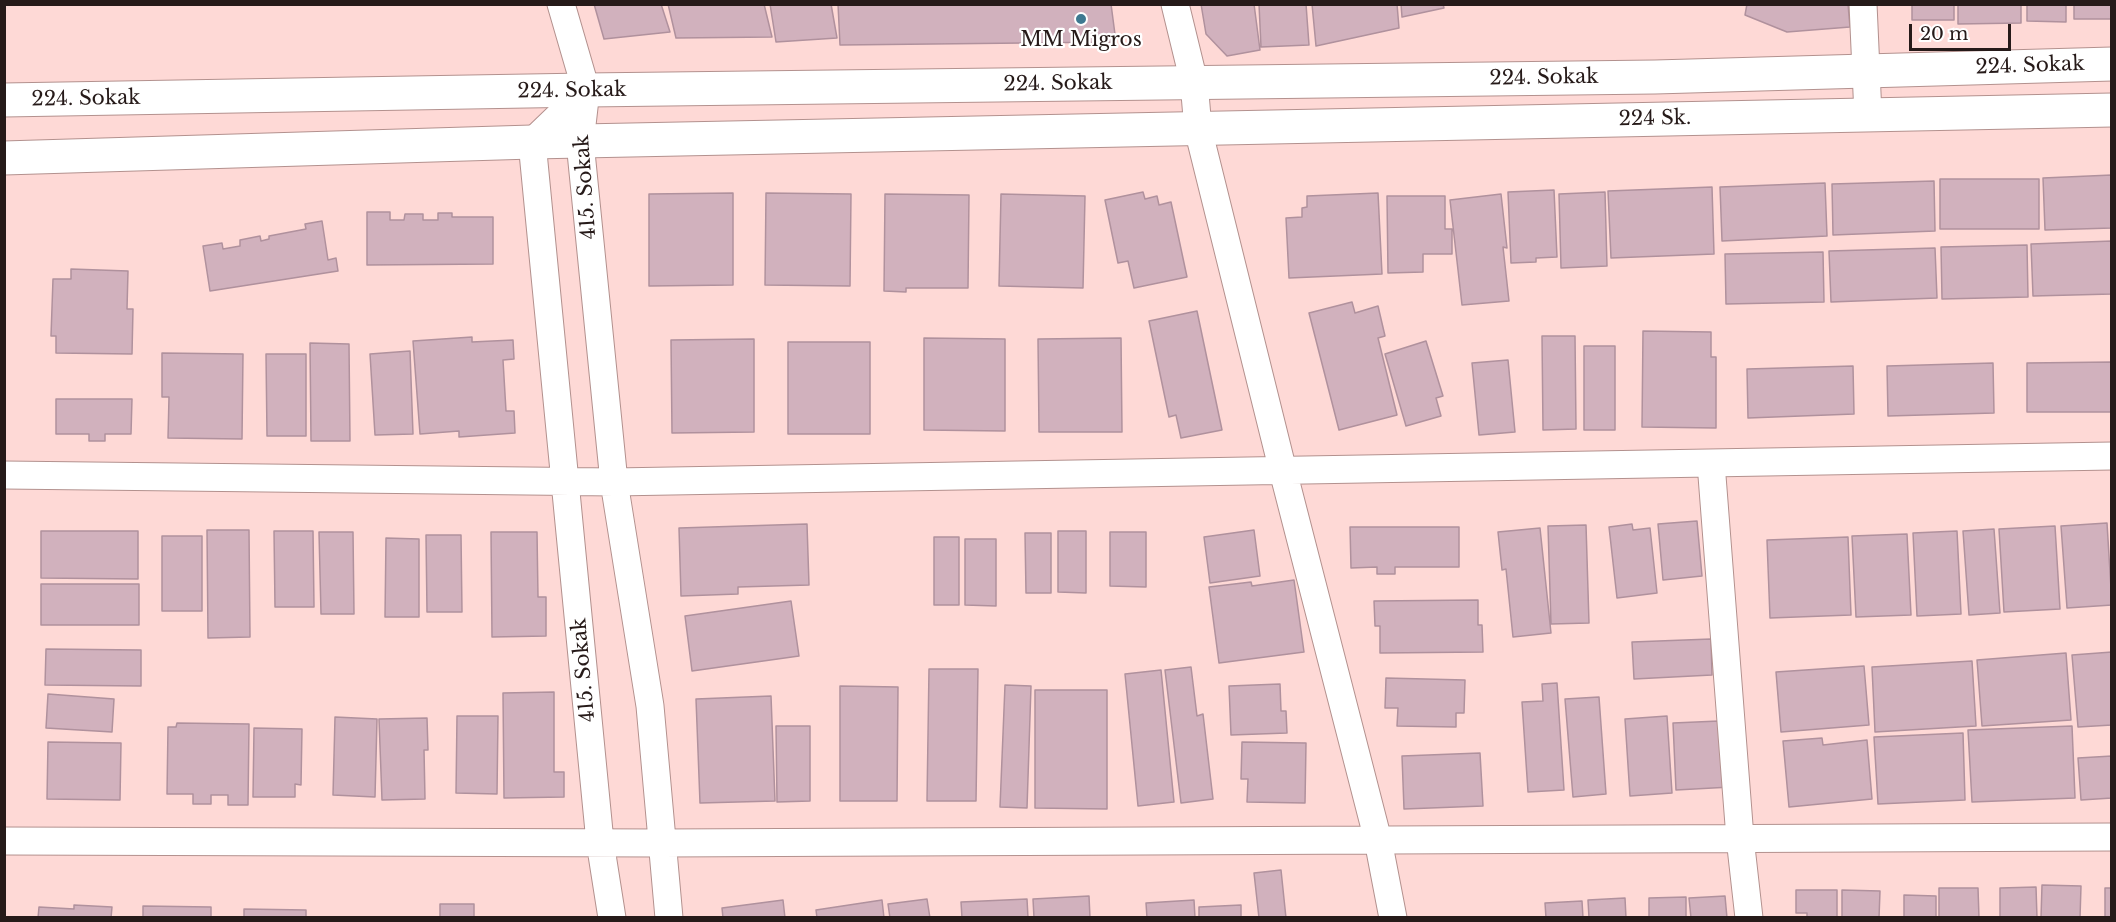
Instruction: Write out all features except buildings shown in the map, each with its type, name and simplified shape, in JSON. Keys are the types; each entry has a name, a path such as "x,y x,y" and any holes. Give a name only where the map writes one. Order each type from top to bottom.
{"street":[{"path":"561,4 586,90"},
{"path":"1175,4 1194,82 1198,129 1378,840 1393,918"},
{"path":"1863,4 1868,115"},
{"name":"224. Sokak","path":"4,100 586,90 1655,77 2112,64"},
{"name":"415. Sokak","path":"586,90 580,142 614,482 650,706 669,918"},
{"name":"415. Sokak","path":"586,90 532,142 600,842 612,918"},
{"name":"224 Sk.","path":"1198,129 2112,110"},
{"path":"4,158 532,142 1198,129"},
{"path":"4,475 614,482 2112,456"},
{"path":"1711,463 1740,838 1749,918"},
{"path":"4,841 661,843 2112,837"}],"place":[{"name":"MM Migros","path":"1081,19"}]}
